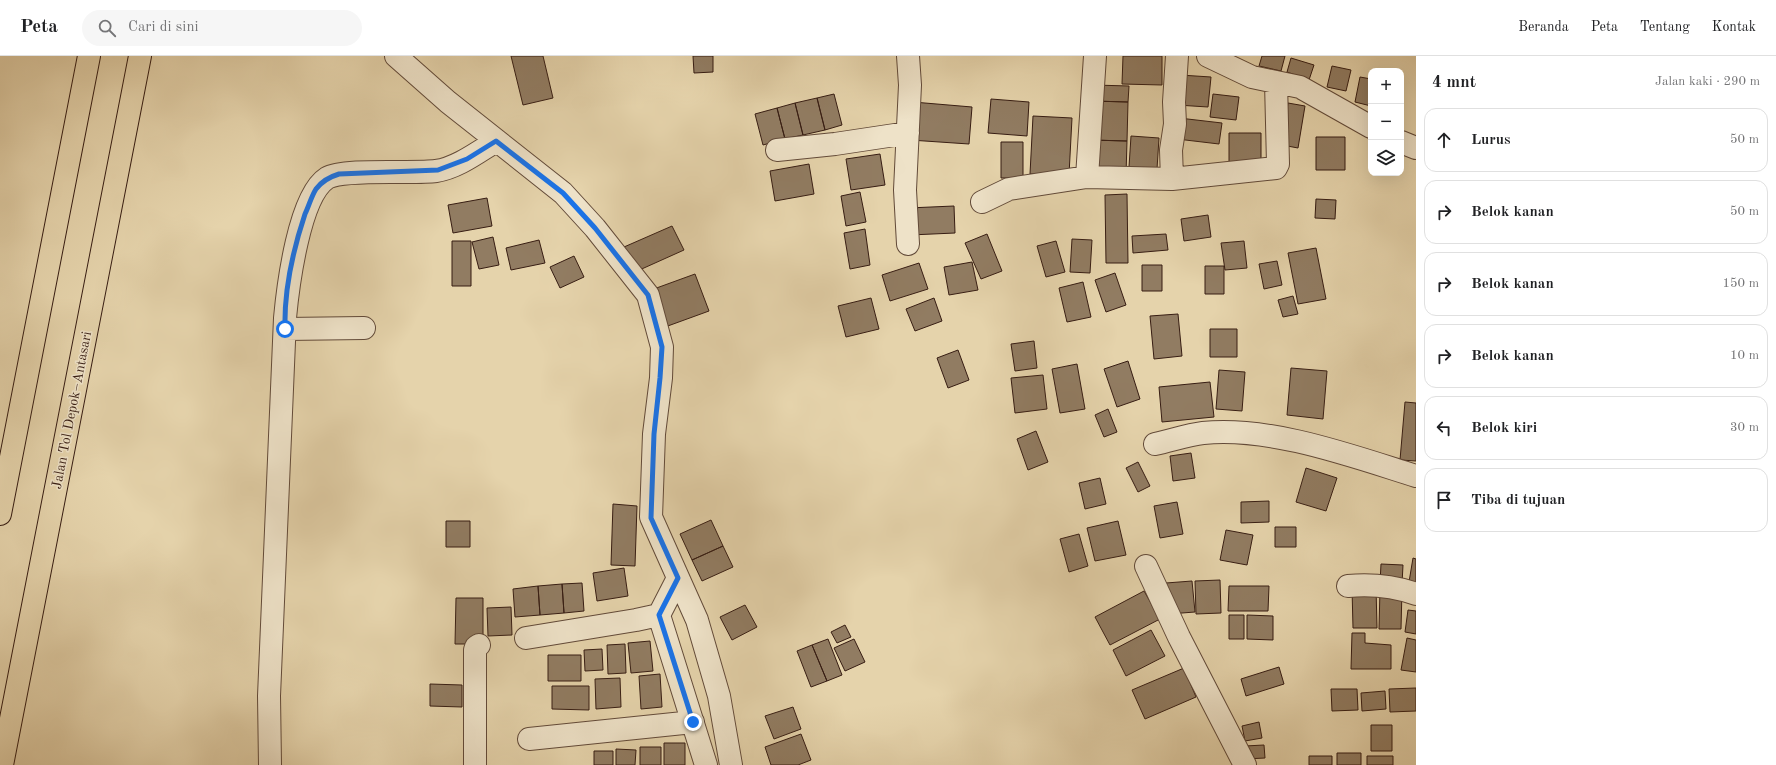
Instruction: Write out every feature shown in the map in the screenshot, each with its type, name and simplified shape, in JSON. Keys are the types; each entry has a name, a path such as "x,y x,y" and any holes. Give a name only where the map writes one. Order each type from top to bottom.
{"highway":[{"path":"0,514 89,56"},
{"name":"Jalan Tol Depok–Antasari","path":"2,765 140,56"}],"street":[{"path":"396,56 432,89 563,193 595,228 648,295 662,347 654,434 651,518 696,620 717,688 731,765"},
{"path":"908,56 910,85 905,190 908,244"},
{"path":"1087,177 1095,56"},
{"path":"1172,179 1171,150 1175,124 1174,102 1177,56"},
{"path":"1208,56 1252,77 1300,87 1312,92 1334,107 1368,125"},
{"path":"982,202 1009,188 1087,177 1172,179 1276,168 1278,164 1276,82"},
{"path":"777,150 835,144 908,133"},
{"path":"270,765 270,680 287,288 298,235 312,196 322,182 339,174 438,170 467,159 496,141"},
{"path":"1404,143 1416,148"},
{"path":"285,329 364,328"},
{"path":"1155,444 1202,433 1235,432 1283,439 1337,452 1416,476"},
{"path":"1146,566 1179,637 1245,765"},
{"path":"678,578 659,615 706,765"},
{"path":"1348,586 1363,585 1398,588 1416,594"},
{"path":"526,638 659,615"},
{"path":"475,765 476,647 479,645"},
{"path":"529,739 693,722"}],"building":[{"path":"511,56 543,56 553,98 523,105"},
{"path":"693,56 713,56 713,72 694,73"},
{"path":"1123,56 1162,56 1162,85 1122,84"},
{"path":"1262,56 1285,56 1281,71 1259,66"},
{"path":"1291,58 1314,65 1309,80 1287,72"},
{"path":"1332,66 1351,70 1346,91 1327,87"},
{"path":"1180,75 1211,77 1208,107 1177,105"},
{"path":"1360,77 1368,78 1368,105 1355,102"},
{"path":"1094,85 1129,86 1128,102 1092,101"},
{"path":"834,94 842,125 825,130 817,98"},
{"path":"1213,94 1239,97 1236,120 1210,117"},
{"path":"817,98 825,130 803,135 795,103"},
{"path":"991,99 1029,102 1027,136 988,133"},
{"path":"1092,101 1128,102 1127,141 1091,140"},
{"path":"913,102 972,107 969,144 910,140"},
{"path":"795,103 803,135 785,139 777,108"},
{"path":"1288,103 1305,106 1298,148 1282,145"},
{"path":"777,108 785,139 763,145 755,114"},
{"path":"1033,116 1072,118 1069,175 1030,174"},
{"path":"1179,118 1222,123 1219,144 1177,139"},
{"path":"1229,133 1261,133 1261,165 1229,165"},
{"path":"1131,136 1159,138 1157,169 1129,167"},
{"path":"1316,137 1345,137 1345,170 1316,170"},
{"path":"1091,140 1127,141 1126,175 1090,174"},
{"path":"1001,142 1023,142 1023,178 1001,178"},
{"path":"880,154 885,185 851,190 846,159"},
{"path":"809,164 814,194 775,201 770,171"},
{"path":"860,192 866,222 846,226 841,196"},
{"path":"1127,194 1128,263 1106,263 1105,195"},
{"path":"487,198 492,226 453,233 448,205"},
{"path":"1316,199 1336,200 1335,219 1315,218"},
{"path":"954,206 955,233 910,235 908,208"},
{"path":"1208,215 1211,237 1184,241 1181,219"},
{"path":"672,226 684,250 635,272 624,247"},
{"path":"865,229 870,265 850,269 844,233"},
{"path":"987,234 1002,271 981,279 965,243"},
{"path":"1166,234 1168,250 1133,253 1132,236"},
{"path":"493,237 499,265 479,269 472,242"},
{"path":"1072,239 1092,240 1090,273 1070,272"},
{"path":"539,240 545,263 511,270 506,248"},
{"path":"452,241 471,241 471,286 452,286"},
{"path":"1056,241 1065,272 1046,277 1037,246"},
{"path":"1244,241 1247,268 1225,270 1221,243"},
{"path":"1316,248 1326,299 1298,304 1288,253"},
{"path":"574,256 584,277 560,288 550,267"},
{"path":"1277,261 1282,285 1264,289 1259,264"},
{"path":"972,262 978,290 949,295 944,267"},
{"path":"919,263 928,289 890,301 882,275"},
{"path":"1142,265 1162,265 1162,291 1142,291"},
{"path":"1205,266 1224,266 1224,294 1205,294"},
{"path":"1115,273 1126,305 1106,312 1095,280"},
{"path":"695,274 709,311 665,327 651,290"},
{"path":"1083,282 1091,317 1067,322 1059,288"},
{"path":"1293,296 1298,314 1283,317 1278,300"},
{"path":"871,298 879,329 846,337 838,306"},
{"path":"934,298 942,321 915,331 906,309"},
{"path":"1178,314 1182,356 1154,359 1150,316"},
{"path":"1210,329 1237,329 1237,357 1210,357"},
{"path":"1034,341 1037,368 1015,371 1011,344"},
{"path":"958,350 969,380 948,388 937,358"},
{"path":"1128,361 1140,399 1117,407 1104,369"},
{"path":"1077,364 1085,409 1060,413 1052,369"},
{"path":"1291,368 1327,371 1323,419 1287,415"},
{"path":"1219,370 1245,372 1242,411 1216,409"},
{"path":"1043,375 1047,409 1015,413 1011,378"},
{"path":"1210,382 1214,417 1162,422 1159,387"},
{"path":"1405,402 1416,403 1416,461 1400,460"},
{"path":"1108,409 1117,432 1104,437 1095,415"},
{"path":"1036,431 1048,462 1028,470 1017,439"},
{"path":"1191,453 1195,478 1173,481 1170,456"},
{"path":"1138,462 1150,486 1138,492 1126,468"},
{"path":"1306,468 1337,478 1326,511 1296,502"},
{"path":"1100,478 1106,504 1085,509 1079,483"},
{"path":"1269,501 1269,522 1241,523 1241,502"},
{"path":"1177,502 1183,534 1160,538 1154,506"},
{"path":"613,504 637,506 635,566 611,565"},
{"path":"711,520 723,546 692,560 680,534"},
{"path":"446,521 470,521 470,547 446,547"},
{"path":"1118,521 1126,555 1095,561 1087,528"},
{"path":"1275,527 1296,527 1296,547 1275,547"},
{"path":"1226,530 1253,535 1247,565 1220,560"},
{"path":"1079,534 1088,566 1069,572 1060,539"},
{"path":"723,546 733,567 702,581 692,560"},
{"path":"1413,558 1416,559 1416,590 1408,588"},
{"path":"1381,564 1403,565 1402,584 1380,583"},
{"path":"624,568 628,596 597,601 593,573"},
{"path":"1220,580 1221,613 1196,614 1195,581"},
{"path":"1192,581 1195,612 1169,614 1166,583"},
{"path":"582,583 584,611 564,613 562,584"},
{"path":"562,584 564,613 540,615 538,586"},
{"path":"538,586 540,615 515,617 513,589"},
{"path":"1229,586 1269,586 1268,611 1228,611"},
{"path":"1376,587 1377,628 1353,628 1352,588"},
{"path":"1380,589 1402,589 1401,629 1379,629"},
{"path":"1144,591 1160,619 1110,645 1095,617"},
{"path":"456,598 483,598 483,644 455,644"},
{"path":"745,605 757,627 732,640 720,617"},
{"path":"511,607 512,635 488,636 487,608"},
{"path":"1408,610 1416,611 1416,634 1405,632"},
{"path":"1229,615 1244,615 1244,639 1229,639"},
{"path":"1247,615 1273,616 1273,640 1247,639"},
{"path":"845,625 851,637 837,643 831,632"},
{"path":"1151,630 1165,656 1126,676 1113,650"},
{"path":"1352,633 1365,633 1365,643 1391,645 1391,669 1351,669"},
{"path":"1407,638 1416,640 1416,672 1401,670"},
{"path":"828,639 842,675 827,681 812,645"},
{"path":"854,639 865,662 845,671 834,648"},
{"path":"650,641 653,671 631,673 628,643"},
{"path":"625,644 626,673 608,674 607,645"},
{"path":"812,645 827,681 811,687 797,651"},
{"path":"602,649 603,670 585,671 584,650"},
{"path":"548,655 581,655 581,681 548,681"},
{"path":"1279,667 1284,684 1246,696 1241,679"},
{"path":"1184,668 1196,697 1145,719 1132,690"},
{"path":"660,674 662,707 641,709 639,676"},
{"path":"620,678 621,707 596,709 595,679"},
{"path":"430,684 462,685 462,707 430,706"},
{"path":"552,686 589,686 589,710 552,709"},
{"path":"1416,688 1416,711 1390,712 1389,689"},
{"path":"1331,689 1357,689 1358,710 1332,711"},
{"path":"1385,691 1386,709 1362,711 1361,693"},
{"path":"793,707 801,729 774,739 765,716"},
{"path":"1259,722 1262,738 1245,741 1242,726"},
{"path":"1371,725 1392,725 1392,751 1371,751"},
{"path":"801,734 811,760 798,765 771,765 765,747"},
{"path":"664,743 685,743 685,765 664,765"},
{"path":"1264,745 1265,758 1245,759 1245,746"},
{"path":"640,747 661,747 661,765 640,765"},
{"path":"616,749 636,750 635,765 616,765"},
{"path":"594,751 613,751 613,765 594,765"},
{"path":"1337,753 1361,753 1361,765 1337,765"},
{"path":"1309,756 1332,756 1332,765 1309,765"},
{"path":"1367,756 1393,756 1393,765 1367,765"}],"route":[{"path":"285,329 287,288 298,235 312,196 322,182 328,178 339,174 438,170 467,159 496,141 563,193 595,228 648,295 662,347 654,434 651,518 678,578 659,615 693,722"}]}
